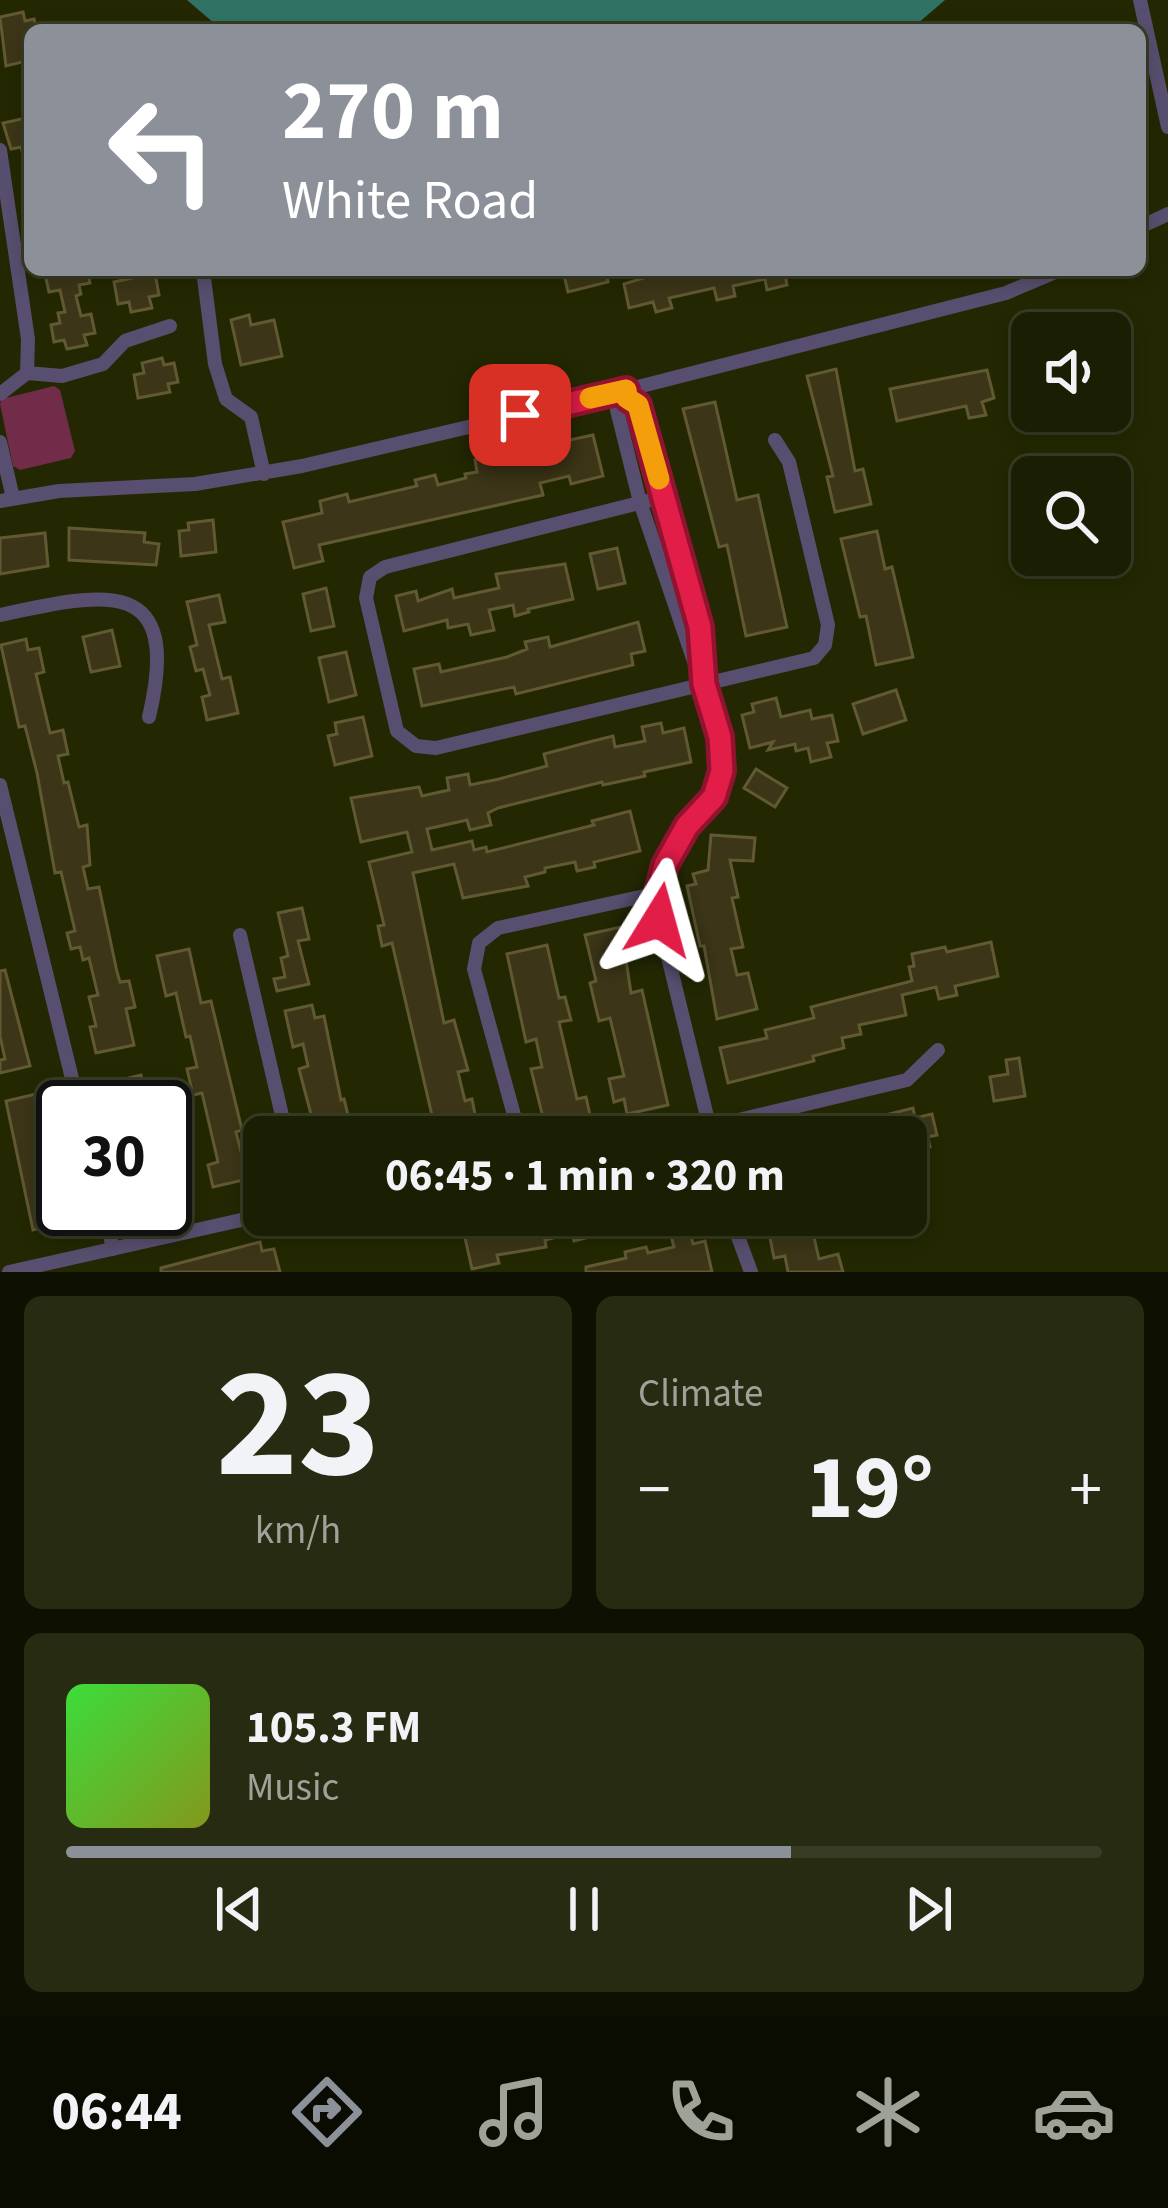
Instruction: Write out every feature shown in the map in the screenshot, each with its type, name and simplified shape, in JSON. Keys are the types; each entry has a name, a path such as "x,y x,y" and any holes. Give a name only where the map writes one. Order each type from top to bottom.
{"street":[{"path":"1146,27 1168,128"},
{"path":"0,150 23,244 18,288 28,339 27,373"},
{"path":"203,276 222,386 231,405 251,416 256,475"},
{"path":"0,442 7,500 58,491 195,484 256,475 626,394 1006,293 1046,276"},
{"path":"0,290 18,288"},
{"path":"0,394 27,373 62,376 103,364 124,340 170,326"},
{"path":"626,394 638,405 700,627 704,684"},
{"path":"626,394 617,410 640,502 720,737 722,771 714,797 687,826 665,865 658,892 659,920 707,1116"},
{"path":"663,496 386,567 370,578 366,598 397,731 416,746 436,748 814,658 825,645 828,625 789,462 775,440"},
{"path":"0,615 50,604 117,599 138,605 151,623 159,674 149,717"},
{"path":"0,784 72,1080"},
{"path":"514,1116 474,969 478,943 498,928 658,892"},
{"path":"240,935 282,1116"},
{"path":"772,1116 908,1080 938,1050"},
{"path":"9,1272 243,1220"},
{"path":"110,1236 113,1249"},
{"path":"738,1236 751,1272"}],"shaded area":[{"path":"54,386 60,390 75,451 71,458 20,470 13,466 2,399"}],"water":[{"path":"187,0 945,0 917,24 215,24"}],"building":[{"path":"23,12 25,21 34,19 35,24 24,24 24,62 6,66 0,17"},
{"path":"24,118 24,159 21,147 11,149 3,123"},
{"path":"45,276 88,276 90,283 79,285 81,294 76,296 81,316 91,314 95,333 84,335 87,345 67,349 64,340 54,342 51,325 60,323 58,313 65,312 60,290 49,292"},
{"path":"156,276 159,295 149,297 152,308 131,312 129,302 118,304 114,282"},
{"path":"564,276 607,276 608,282 568,292"},
{"path":"650,276 785,276 787,285 767,290 765,279 733,286 735,296 717,300 714,288 669,298 672,308 656,312 653,302 629,308 624,284"},
{"path":"249,315 251,325 274,320 282,356 241,365 231,320"},
{"path":"162,358 164,365 174,363 178,382 168,384 170,392 138,398 134,375 144,373 142,363"},
{"path":"836,369 855,471 863,469 871,504 835,512 827,477 833,476 807,376"},
{"path":"987,370 994,398 982,402 986,415 969,418 966,406 897,421 890,389"},
{"path":"715,402 737,500 758,495 787,627 746,636 727,545 719,547 683,409"},
{"path":"593,435 603,476 571,484 569,476 540,483 543,495 319,545 323,561 294,568 283,522 322,513 320,501 347,494 349,502 417,486 415,480 435,475 438,485 477,472 475,460"},
{"path":"213,520 216,552 181,556 179,531 189,530 188,523"},
{"path":"69,528 145,533 144,542 159,544 156,565 69,560"},
{"path":"877,531 885,569 892,567 913,657 876,665 841,539"},
{"path":"45,533 48,566 0,574 0,538"},
{"path":"617,548 625,583 598,589 590,554"},
{"path":"565,564 573,599 515,616 513,605 489,610 494,630 471,635 468,624 448,628 447,620 404,631 396,596 416,591 418,601 452,589 454,598 499,588 496,574"},
{"path":"326,588 334,626 311,631 303,594"},
{"path":"219,595 225,622 209,625 222,679 230,677 238,713 207,720 202,697 210,695 203,669 196,671 190,647 197,645 187,602"},
{"path":"638,622 645,651 631,654 633,665 516,694 514,687 422,706 414,669 439,664 441,672 507,657 527,649 525,642 548,637 550,647"},
{"path":"112,630 120,666 91,672 83,637"},
{"path":"26,639 28,650 39,648 44,672 36,674 50,733 63,730 68,754 58,756 64,783 68,782 79,827 87,825 90,865 83,867 88,889 99,887 120,982 129,981 135,1007 126,1009 134,1045 96,1053 89,997 98,995 89,958 83,960 80,947 71,949 67,933 75,931 61,872 55,873 37,773 25,726 19,727 1,645"},
{"path":"346,652 356,695 329,702 319,658"},
{"path":"896,690 906,720 863,734 853,704"},
{"path":"776,698 781,717 810,710 812,719 832,715 838,741 827,743 831,757 811,762 808,748 796,751 795,744 768,750 773,742 750,748 742,715 754,712 752,704"},
{"path":"363,717 372,756 335,765 328,736 337,734 335,723"},
{"path":"661,723 663,733 684,728 691,762 498,808 488,813 491,825 470,830 467,820 427,829 432,850 472,841 474,850 486,847 487,852 630,811 640,851 577,871 575,862 545,868 545,872 525,877 528,886 463,898 454,864 413,873 444,1023 454,1020 468,1070 458,1072 465,1101 472,1099 475,1116 432,1116 392,943 382,946 378,926 384,925 369,862 412,852 407,832 361,842 351,798 419,787 422,796 449,790 447,778 468,774 470,785 499,779 547,766 544,754 593,741 613,736 615,747 645,741 642,727"},
{"path":"756,769 787,788 775,807 744,788"},
{"path":"711,835 755,838 753,861 730,860 738,897 732,898 743,947 731,949 737,975 748,973 757,1009 717,1019 687,886 696,884 693,874 708,870"},
{"path":"302,908 309,939 298,941 309,984 277,991 274,979 285,977 281,958 288,956 278,913"},
{"path":"621,927 631,993 642,990 668,1105 627,1114 624,1099 614,1102 609,1079 624,1076 610,1018 599,1021 585,935"},
{"path":"991,942 998,976 955,986 957,995 939,999 936,987 902,995 906,1015 859,1025 861,1034 842,1038 844,1048 813,1056 814,1061 728,1083 720,1048 767,1038 765,1030 814,1018 811,1007 912,981 912,954"},
{"path":"547,945 559,998 565,997 571,1020 559,1022 577,1099 586,1097 590,1116 543,1116 531,1069 542,1067 536,1039 526,1042 507,954"},
{"path":"189,949 201,1003 211,1001 242,1130 236,1132 243,1180 213,1187 208,1165 218,1162 202,1093 193,1095 187,1069 197,1067 190,1036 186,1037 176,993 166,996 157,956"},
{"path":"5,970 30,1066 0,1073 0,1060 5,1059 0,1036 0,971"},
{"path":"312,1005 315,1018 324,1016 348,1116 311,1116 299,1069 308,1066 303,1044 293,1047 285,1011"},
{"path":"1019,1058 1025,1096 994,1101 990,1077 1008,1074 1006,1060"},
{"path":"36,1094 33,1230 6,1101"},
{"path":"913,1108 915,1116 889,1116"},
{"path":"932,1114 937,1135 928,1137 930,1147 924,1116"},
{"path":"465,1236 560,1236 545,1240 546,1247 497,1255 499,1263 472,1269"},
{"path":"671,1236 691,1236 693,1244 705,1241 712,1272 586,1272 586,1267 626,1258 625,1252 674,1247"},
{"path":"814,1236 819,1259 838,1254 843,1272 788,1272 785,1256 774,1258 770,1238"},
{"path":"260,1242 262,1251 274,1249 280,1272 161,1272 161,1268"}],"slow traffic":[{"path":"590,398 626,390 627,398 638,405 659,479"}],"route":[{"path":"520,415 626,390 627,398 638,405 700,627 704,684 720,737 722,771 714,797 687,826 665,865 658,892 659,920"}]}
